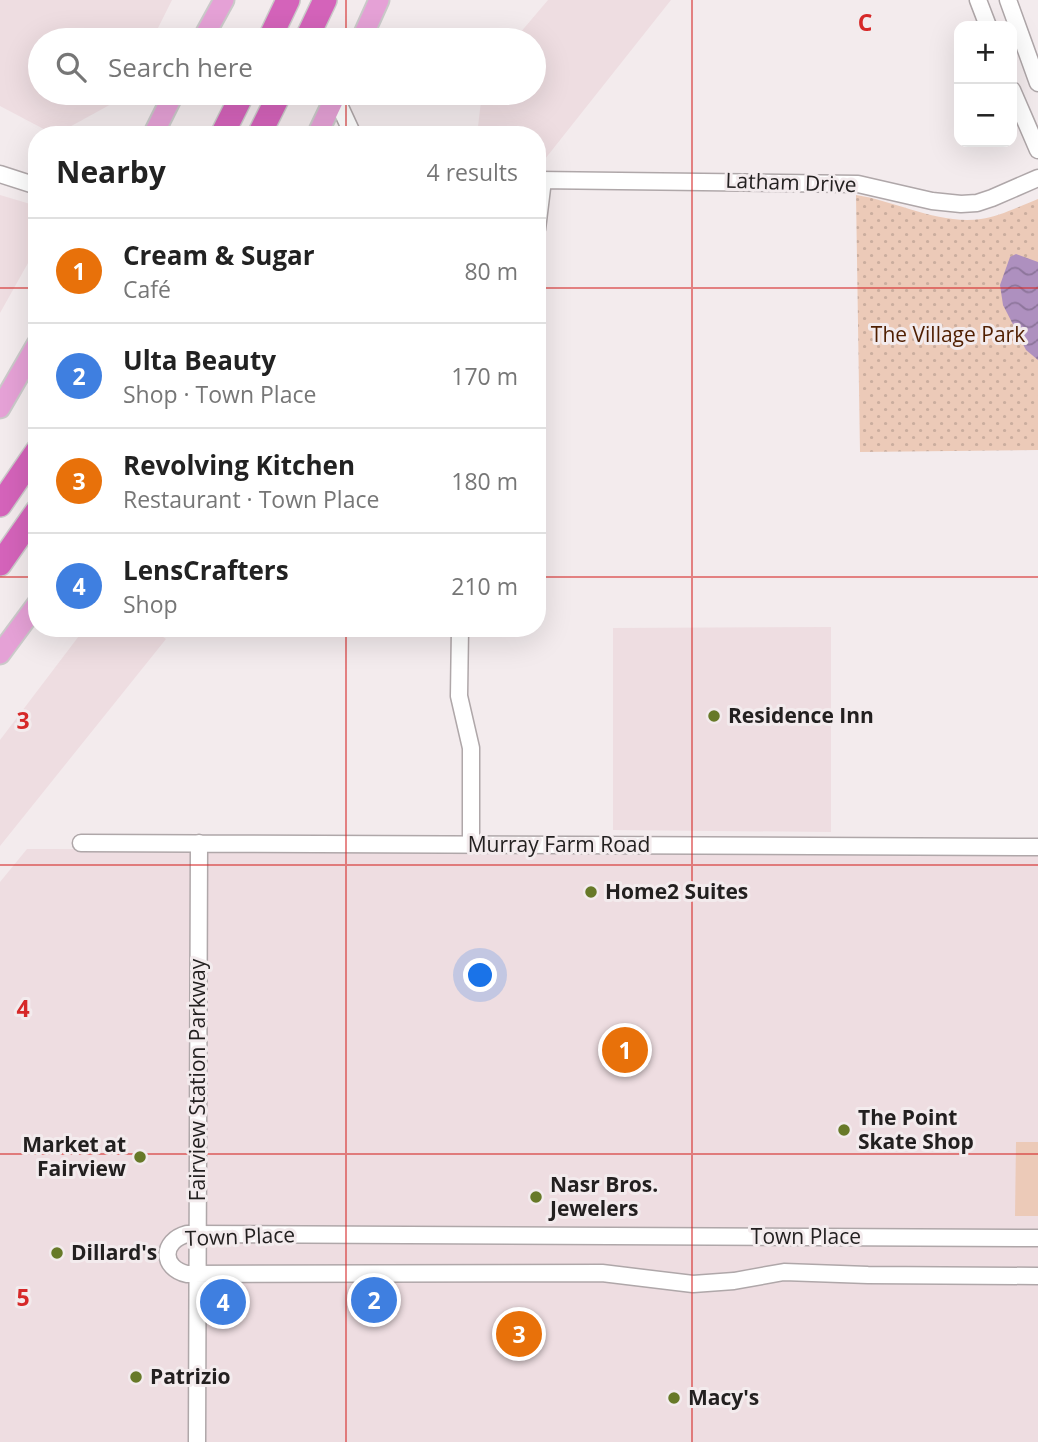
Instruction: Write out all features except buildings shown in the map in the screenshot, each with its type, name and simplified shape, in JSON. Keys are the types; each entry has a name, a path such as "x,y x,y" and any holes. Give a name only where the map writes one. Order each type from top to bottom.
{"highway":[{"path":"275,28 288,0"},
{"path":"312,28 325,0"},
{"path":"226,126 237,105"},
{"path":"264,126 274,105"},
{"path":"0,505 28,464"},
{"path":"0,564 28,524"}],"main road":[{"path":"209,28 224,0"},
{"path":"366,28 379,0"},
{"path":"158,126 168,105"},
{"path":"321,126 331,105"},
{"path":"0,408 28,360"},
{"path":"0,654 28,616"}],"street":[{"path":"978,0 986,21"},
{"path":"1008,0 1038,83"},
{"path":"1017,102 1038,150"},
{"path":"341,105 349,126"},
{"path":"0,174 28,183"},
{"name":"Latham Drive","path":"546,180 859,184 932,201 961,204 1001,195 1038,178"},
{"path":"460,637 459,696 471,748 471,845"},
{"name":"Murray Farm Road","path":"81,843 1038,847"},
{"name":"Fairview Station Parkway","path":"197,1442 199,843"},
{"name":"Town Place","path":"1038,1238 198,1235 178,1237 168,1250 172,1267 179,1272 197,1273 602,1273 693,1284 784,1272 1038,1276"}],"shaded area":[{"path":"0,0 172,0 158,28 28,28 28,105 109,105 71,126 38,126 0,106"},
{"path":"548,0 671,0 546,158 546,126 478,126 481,105 546,105 546,28 524,28"},
{"path":"0,195 28,203 28,263 0,313"},
{"path":"831,627 831,832 613,830 613,628"},
{"path":"78,637 166,639 0,846 0,740"},
{"path":"27,849 830,850 1038,855 1038,1442 0,1442 0,882"}],"green space":[{"name":"The Village Park","path":"856,195 934,216 965,220 995,216 1038,199 1038,450 860,452"},
{"path":"1016,1142 1038,1142 1038,1216 1015,1216"}],"water":[{"path":"1016,254 1038,262 1038,360 1026,350 1003,305 1000,285 1010,257"}],"place":[{"name":"Residence Inn","path":"714,716"},
{"name":"Home2 Suites","path":"591,892"},
{"name":"Cream & Sugar","path":"625,1050"},
{"name":"The Point Skate Shop","path":"844,1130"},
{"name":"Market at Fairview","path":"140,1157"},
{"name":"Nasr Bros. Jewelers","path":"536,1197"},
{"name":"Dillard's","path":"57,1253"},
{"name":"Ulta Beauty","path":"374,1300"},
{"name":"LensCrafters","path":"223,1302"},
{"name":"Revolving Kitchen","path":"519,1334"},
{"name":"Patrizio","path":"136,1377"},
{"name":"Macy's","path":"674,1398"}]}
